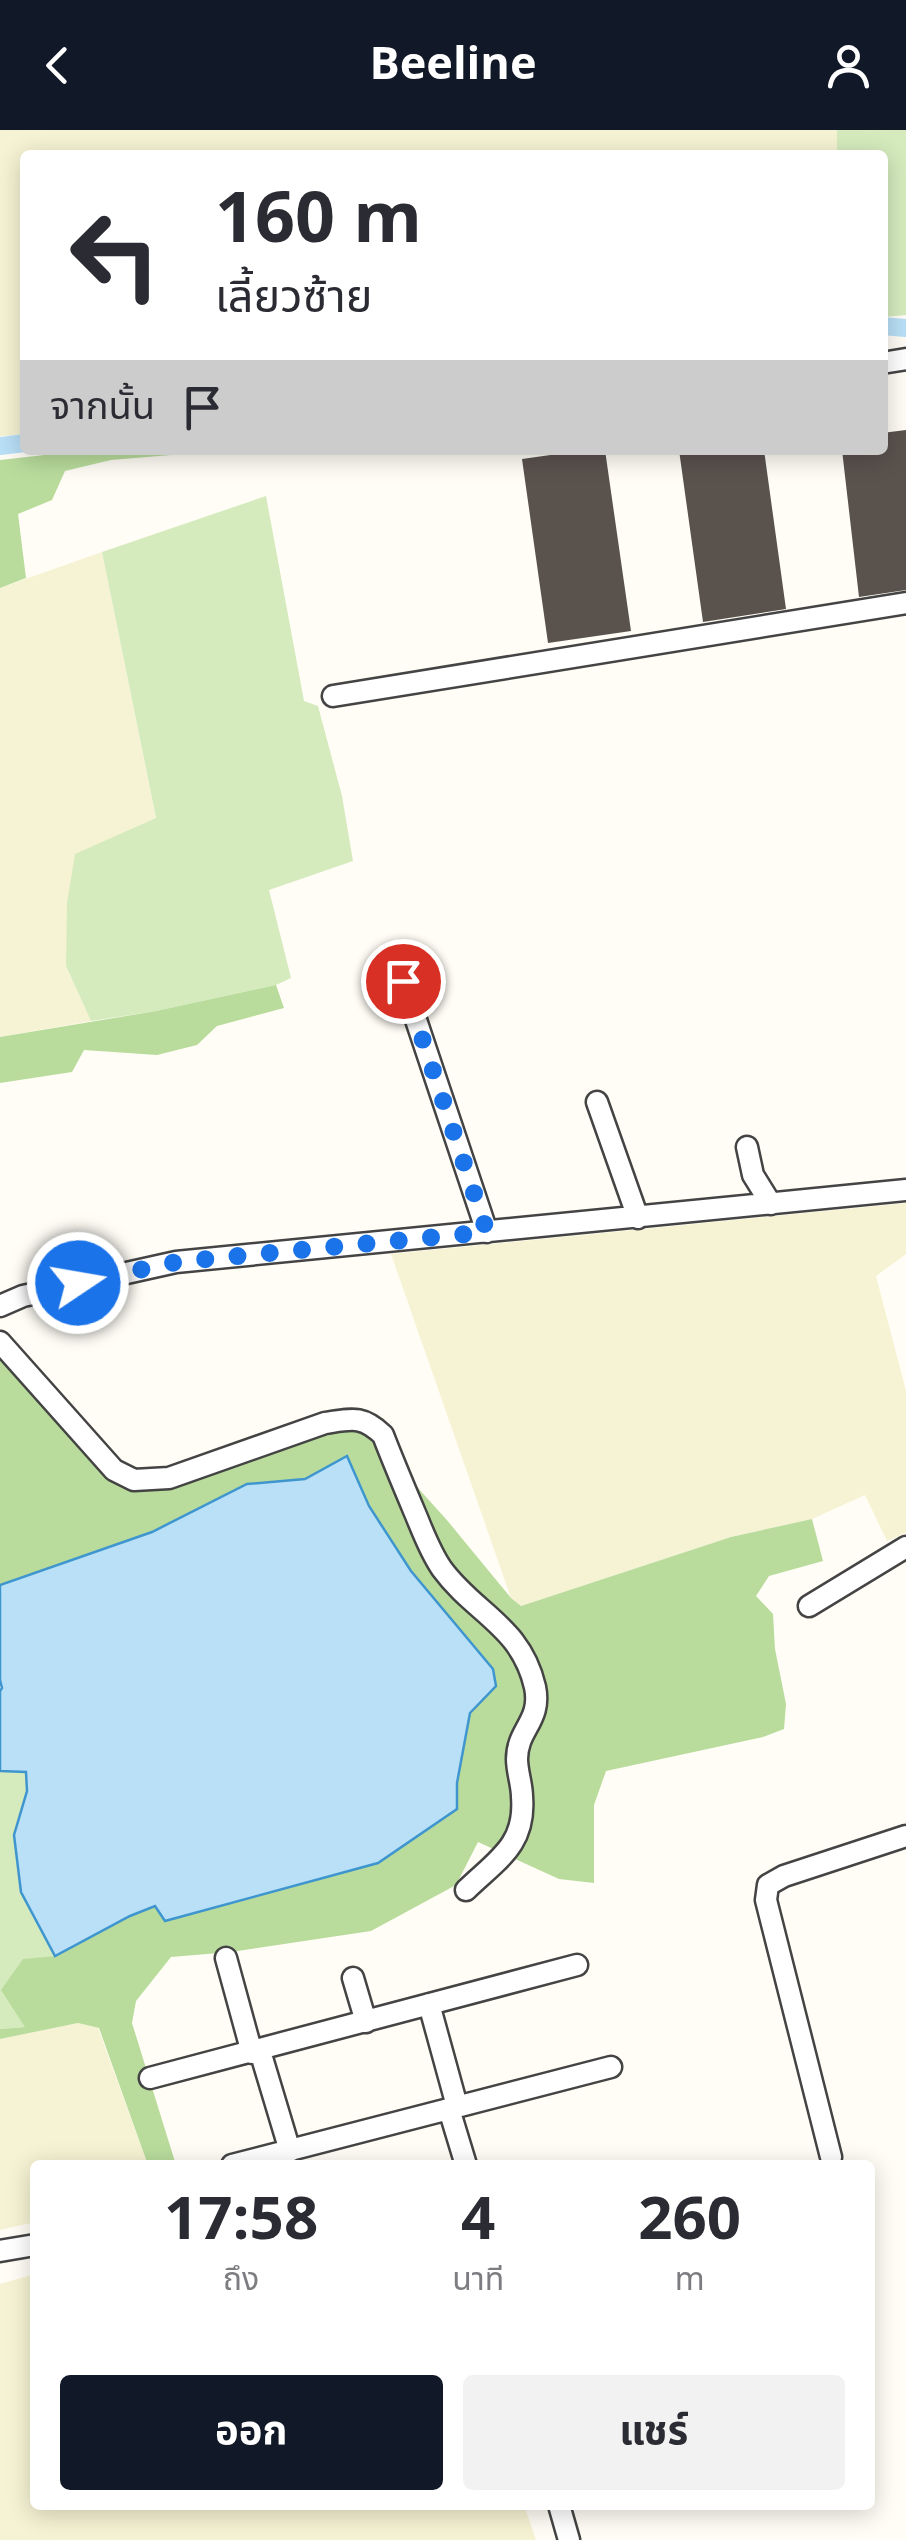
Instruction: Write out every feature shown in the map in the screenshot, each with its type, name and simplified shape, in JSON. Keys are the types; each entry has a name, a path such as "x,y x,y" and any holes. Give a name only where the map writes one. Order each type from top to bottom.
{"street":[{"path":"333,696 906,603"},
{"path":"403,981 487,1232"},
{"path":"598,1102 638,1218"},
{"path":"747,1147 753,1175 771,1204"},
{"path":"0,1306 23,1296 176,1262 906,1190"},
{"path":"0,1342 114,1470 134,1480 169,1478 326,1423 370,1423 383,1435 430,1550 458,1587 508,1632 526,1659 536,1689 536,1713 517,1752 522,1821 516,1840 466,1890"},
{"path":"809,1606 906,1548"},
{"path":"832,2157 766,1900 768,1885 784,1876 906,1836"},
{"path":"226,1958 290,2151"},
{"path":"150,2078 576,1965"},
{"path":"353,1978 366,2022"},
{"path":"429,2004 465,2160"},
{"path":"253,2160 611,2067"},
{"path":"0,2250 30,2245"},
{"path":"561,2510 569,2540"}],"shaded area":[{"path":"0,130 837,130 837,150 20,150 20,434 0,436"},
{"path":"102,552 156,819 66,966 91,1021 0,1037 0,588"},
{"path":"906,1203 906,1254 876,1276 906,1391 906,1533 887,1541 865,1495 812,1519 731,1537 521,1606 511,1598 391,1254"},
{"path":"78,2023 98,2028 146,2160 30,2160 30,2223 0,2230 0,2039"},
{"path":"30,2275 30,2510 526,2510 536,2540 0,2540 0,2284"}],"green space":[{"path":"837,130 906,130 906,315 888,317 888,150 837,150"},
{"path":"44,455 171,455 111,460 65,471 52,500 18,514 26,578 0,588 0,460"},
{"path":"266,496 304,701 318,706 342,796 353,861 269,890 291,978 276,985 156,1011 91,1021 66,966 67,903 75,854 156,818 102,552"},
{"path":"276,985 284,1008 217,1026 197,1045 157,1055 84,1050 72,1072 0,1083 0,1037 156,1011"},
{"path":"0,1352 150,1490 325,1429 368,1433 521,1606 731,1537 812,1519 823,1561 769,1576 756,1596 773,1614 775,1649 786,1704 784,1729 606,1771 594,1805 594,1883 559,1879 478,1842 456,1885 371,1931 171,1957 136,2001 132,2023 174,2160 146,2160 99,2028 78,2023 0,2039 0,2029 25,2027 1,1990 23,1959 56,1956 155,1906 456,1809 470,1713 496,1685 492,1669 411,1571 369,1506 346,1457 305,1479 247,1484 152,1532 0,1585"},
{"path":"0,1771 26,1772 27,1791 15,1835 21,1892 55,1956 25,2027 0,2029"}],"water":[{"path":"347,1456 369,1506 411,1571 493,1669 496,1686 470,1713 457,1783 457,1809 378,1863 165,1921 155,1906 55,1956 21,1892 14,1835 27,1791 26,1772 0,1771 0,1585 152,1532 247,1484 305,1479"}],"building":[{"path":"906,430 906,590 859,597 843,455 888,455 888,432"},
{"path":"606,455 631,631 548,643 522,459"},
{"path":"680,455 765,455 786,609 703,622"}],"waterway":[{"path":"888,326 906,328"},
{"path":"0,446 20,444"}],"route":[{"path":"78,1283 176,1262 487,1232 403,981"}]}
